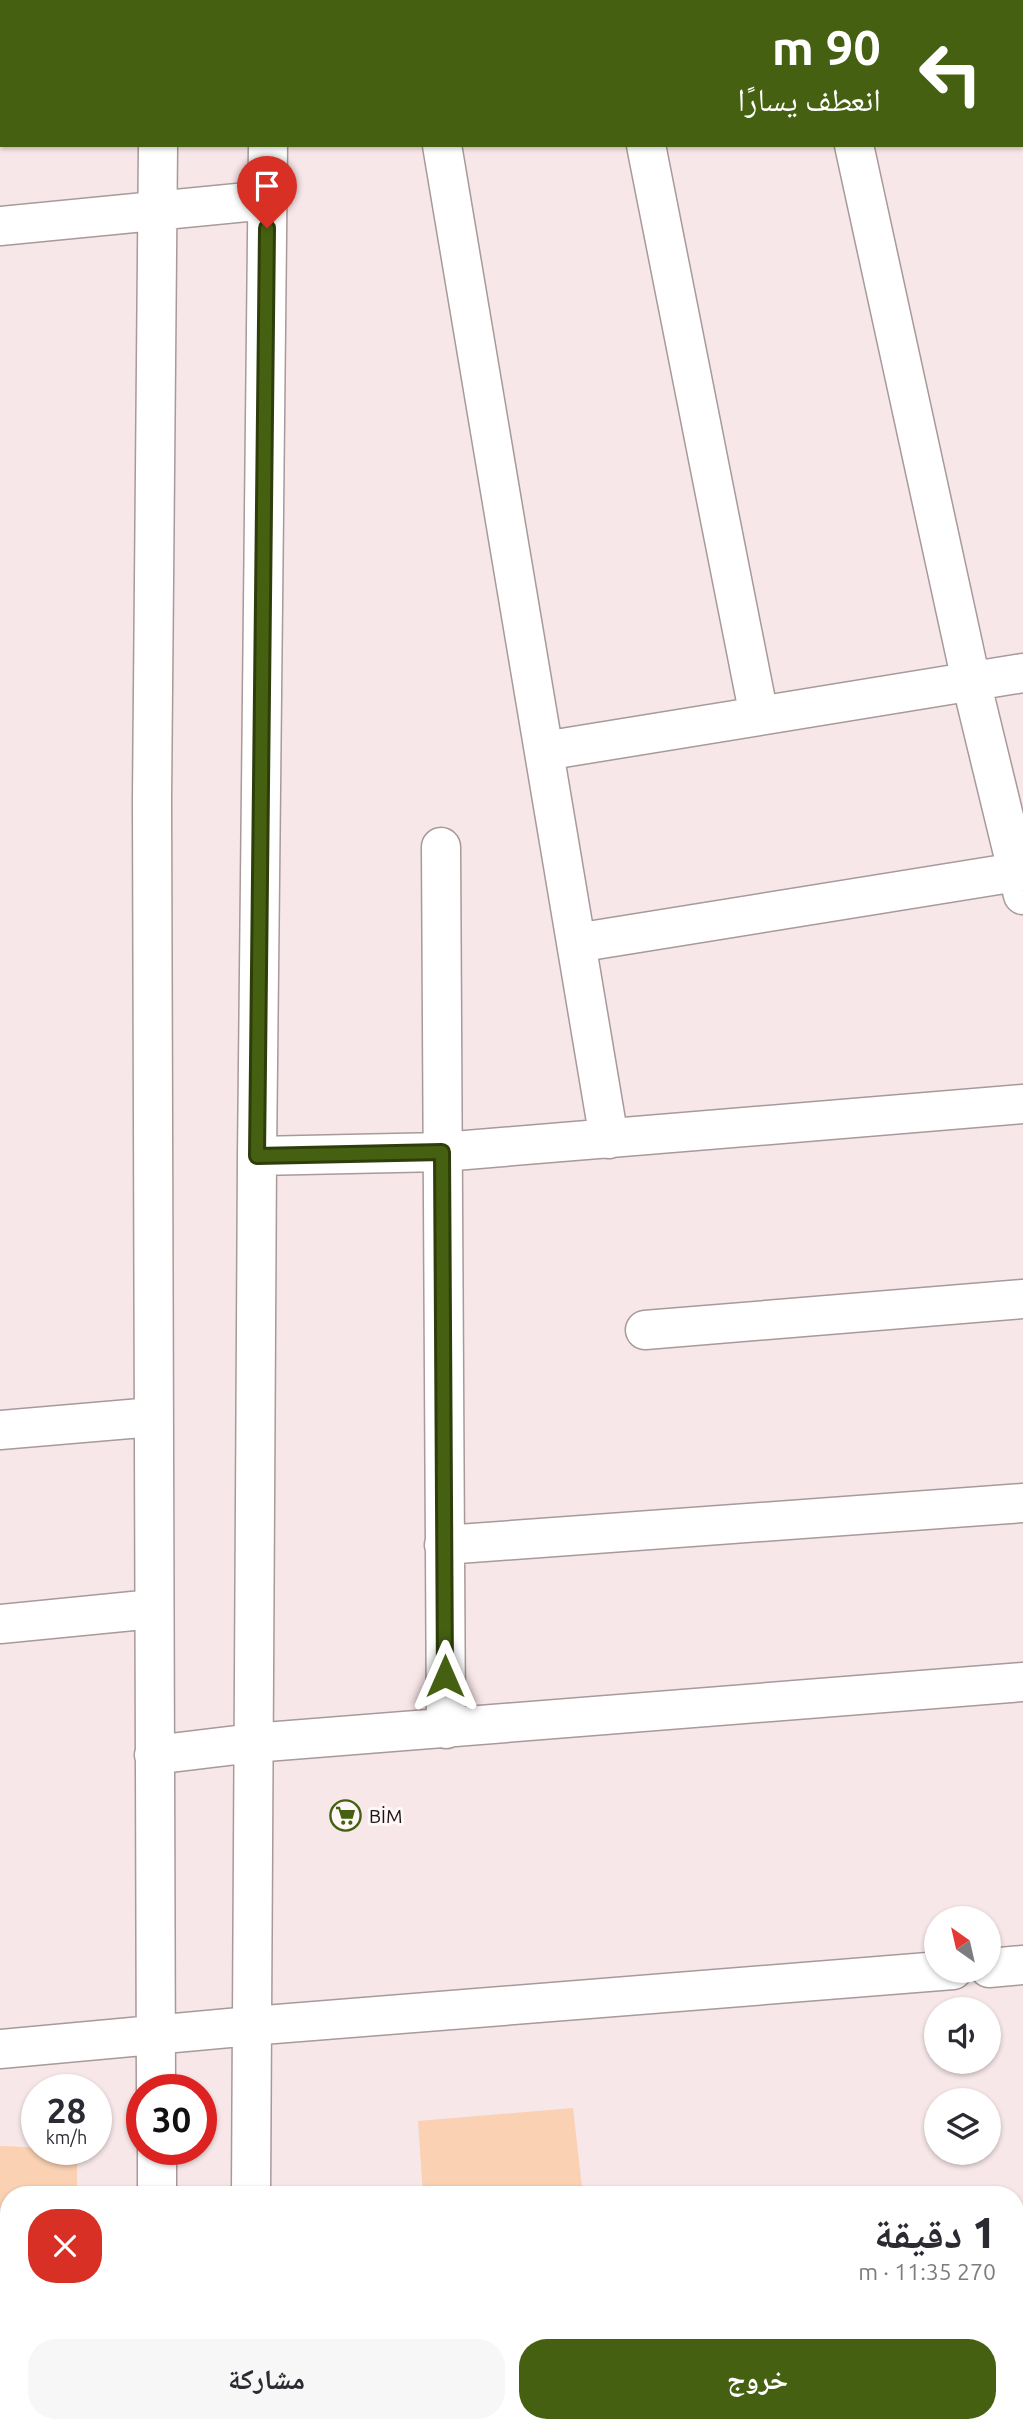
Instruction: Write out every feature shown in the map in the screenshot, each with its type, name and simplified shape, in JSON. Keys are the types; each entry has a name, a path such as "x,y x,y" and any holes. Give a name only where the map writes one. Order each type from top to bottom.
{"street":[{"path":"156,2074 152,799 158,147"},
{"path":"251,2186 257,1156 268,147"},
{"path":"442,147 608,1139"},
{"path":"646,147 759,716"},
{"path":"576,943 1021,879 971,681 854,147"},
{"path":"0,226 268,200"},
{"path":"544,751 1023,673"},
{"path":"441,847 446,1729"},
{"path":"257,1156 442,1152 1023,1104"},
{"path":"645,1330 1023,1299"},
{"path":"0,1430 153,1417"},
{"path":"444,1545 1023,1503"},
{"path":"0,1624 153,1609"},
{"path":"154,1755 253,1743 1023,1682"},
{"path":"1001,1967 1023,1965"},
{"path":"0,2049 251,2026 924,1972"},
{"path":"157,2165 158,2186"}],"shaded area":[{"path":"573,2108 582,2186 422,2186 418,2121"},
{"path":"0,2146 21,2147 21,2165 77,2165 77,2186 0,2186"}],"place":[{"name":"BİM","path":"346,1816"}],"route":[{"path":"267,228 257,1156 442,1152 445,1676"}]}
